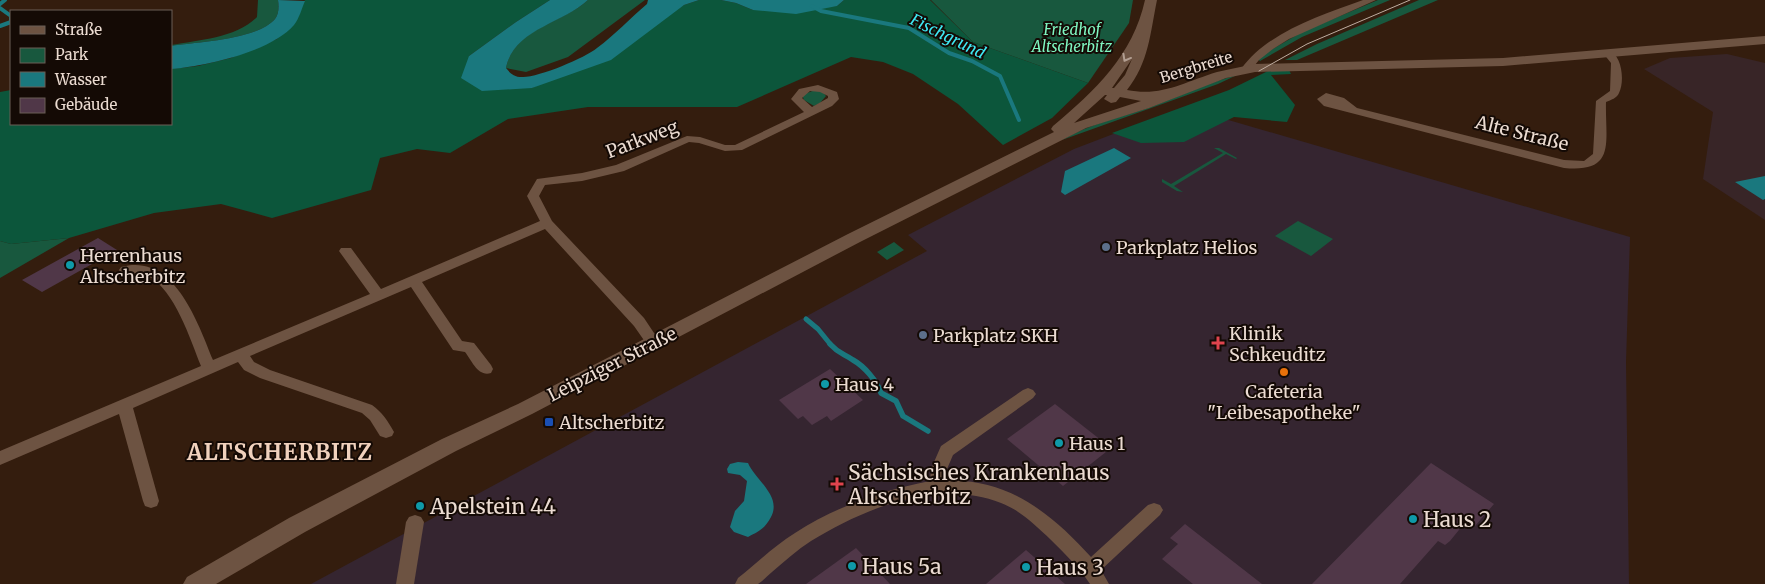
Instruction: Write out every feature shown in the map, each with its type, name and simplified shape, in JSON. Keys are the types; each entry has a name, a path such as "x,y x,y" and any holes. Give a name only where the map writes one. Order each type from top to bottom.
{"street":[{"name":"Leipziger Straße","path":"1032,149 1100,98 1117,93 1129,79 1139,61 1151,0"},
{"name":"Bergbreite","path":"1117,93 1147,97 1169,94 1214,77 1246,69 1253,57 1277,42 1307,26 1371,0"},
{"name":"Leipziger Straße","path":"1080,125 1122,66 1145,24"},
{"path":"1246,69 1504,62 1765,40"},
{"name":"Alte Straße","path":"1353,110 1564,164 1578,166 1590,164 1596,160 1599,154 1601,101 1612,95 1614,91 1616,63 1608,53"},
{"name":"Leipziger Straße","path":"194,584 297,525 1032,149 1080,125 1132,109 1169,94"},
{"path":"1100,98 1132,109"},
{"name":"Parkweg","path":"547,223 533,196 537,186 547,181 582,177 620,168 696,138 728,150 738,148 811,112"},
{"path":"0,458 547,223 639,322 653,342"},
{"path":"346,251 378,295"},
{"path":"126,270 151,272 168,287 187,316 209,368"},
{"path":"414,280 458,346 469,347 486,369"},
{"path":"241,354 249,366 265,374 367,409 376,416 386,432"},
{"path":"938,487 939,468 948,451 1028,394"},
{"path":"124,404 151,501"},
{"path":"744,584 809,533 870,503 938,487 980,489 1007,498 1038,518 1091,568 1100,584"},
{"path":"1091,568 1154,510"},
{"path":"405,584 415,522"}],"shaded area":[{"path":"1727,54 1765,63 1765,220 1703,179 1713,112 1644,69 1670,58"},
{"name":"Klinik Schkeuditz","path":"1184,107 1630,237 1626,362 1629,584 311,584 927,251 908,235 1074,149"}],"green space":[{"path":"258,0 278,0 278,10 275,19 255,32 226,39 172,46 228,34 239,30 257,17"},
{"path":"305,0 550,0 469,56 532,88 684,5 699,0 721,0 736,3 753,10 837,6 844,0 930,0 973,42 1088,83 1052,118 1003,145 958,104 913,74 883,62 851,57 737,107 588,107 508,119 450,153 417,149 380,158 371,190 272,218 221,204 154,213 69,238 11,244 0,241 0,92 10,90 10,125 172,125 172,69 198,66 231,58 277,39"},
{"path":"588,0 645,0 568,57 526,72 506,68 511,55 529,35"},
{"name":"Friedhof Altscherbitz","path":"931,0 1133,0 1129,23 1088,83 973,42"},
{"path":"1378,0 1390,0 1302,37 1260,61 1257,58 1302,32"},
{"path":"1419,0 1438,0 1297,60 1285,60 1317,44"},
{"path":"1289,70 1291,74 1271,75 1295,105 1287,122 1234,117 1184,142 1141,143 1112,133 1229,90 1268,71"},
{"path":"1237,75 1218,84 1062,140 1094,125 1151,107"},
{"path":"815,90 823,92 826,96 820,103 814,106 804,100 802,95"},
{"path":"1214,148 1219,148 1237,158 1226,154 1174,186 1183,192 1177,191 1162,182 1162,179 1171,184 1223,153"},
{"path":"1298,221 1333,239 1311,256 1275,236"},
{"path":"69,238 0,278 0,241 11,244"},
{"path":"894,242 904,250 887,260 877,252"}],"water":[{"path":"278,0 305,1 296,23 284,35 270,43 219,61 172,69 172,46 226,39 255,32 275,19 278,10"},
{"path":"550,0 588,0 540,28 519,44 511,55 506,68 514,75 522,77 538,74 561,67 591,52 610,38 647,4 648,0 699,0 684,5 611,60 532,88 482,91 461,78 469,56"},
{"path":"721,0 844,0 837,6 796,14 753,10 736,3"},
{"path":"1114,148 1131,158 1065,195 1061,192 1065,171"},
{"path":"1765,176 1765,199 1763,200 1735,182"},
{"path":"738,462 748,463 771,495 773,502 771,517 767,524 748,537 734,532 730,527 735,511 744,501 747,481 740,475 728,473 727,469 730,464"}],"building":[{"name":"Herrenhaus Altscherbitz","path":"98,238 117,250 42,292 22,280"},
{"name":"Haus 4","path":"830,369 863,400 831,421 827,416 812,425 803,416 798,419 779,400"},
{"name":"Haus 1","path":"1055,404 1111,448 1063,486 1007,439"},
{"name":"Haus 2","path":"1431,463 1494,504 1475,526 1467,520 1445,545 1438,541 1400,584 1312,584"},
{"path":"1185,524 1262,584 1193,584 1162,559 1178,544 1170,538"},
{"name":"Haus 5a","path":"856,548 890,584 806,584"},
{"name":"Haus 3","path":"1026,550 1065,584 986,584"}],"waterway":[{"path":"0,4 5,0"},
{"name":"Fischgrund","path":"812,6 821,11 909,28 949,53 972,61 1000,76 1019,120"},
{"path":"0,8 10,15"},
{"path":"0,26 10,22"},
{"path":"806,319 818,329 831,345"},
{"path":"831,345 866,370 881,393 896,401 903,416 928,431"}],"tram line":[{"path":"1259,71 1307,44 1410,0"}],"place":[{"name":"Parkplatz Helios","path":"1106,247"},
{"name":"Herrenhaus Altscherbitz","path":"70,265"},
{"name":"Parkplatz SKH","path":"923,335"},
{"name":"Klinik Schkeuditz","path":"1218,343"},
{"name":"Cafeteria \"Leibesapotheke\"","path":"1284,372"},
{"name":"Haus 4","path":"825,384"},
{"name":"Altscherbitz","path":"549,422"},
{"name":"Haus 1","path":"1059,443"},
{"name":"Sächsisches Krankenhaus Altscherbitz","path":"837,484"},
{"name":"Apelstein 44","path":"420,506"},
{"name":"Haus 2","path":"1413,519"},
{"name":"Haus 5a","path":"852,566"},
{"name":"Haus 3","path":"1026,567"}],"district":[{"name":"ALTSCHERBITZ","path":"280,452"}]}
